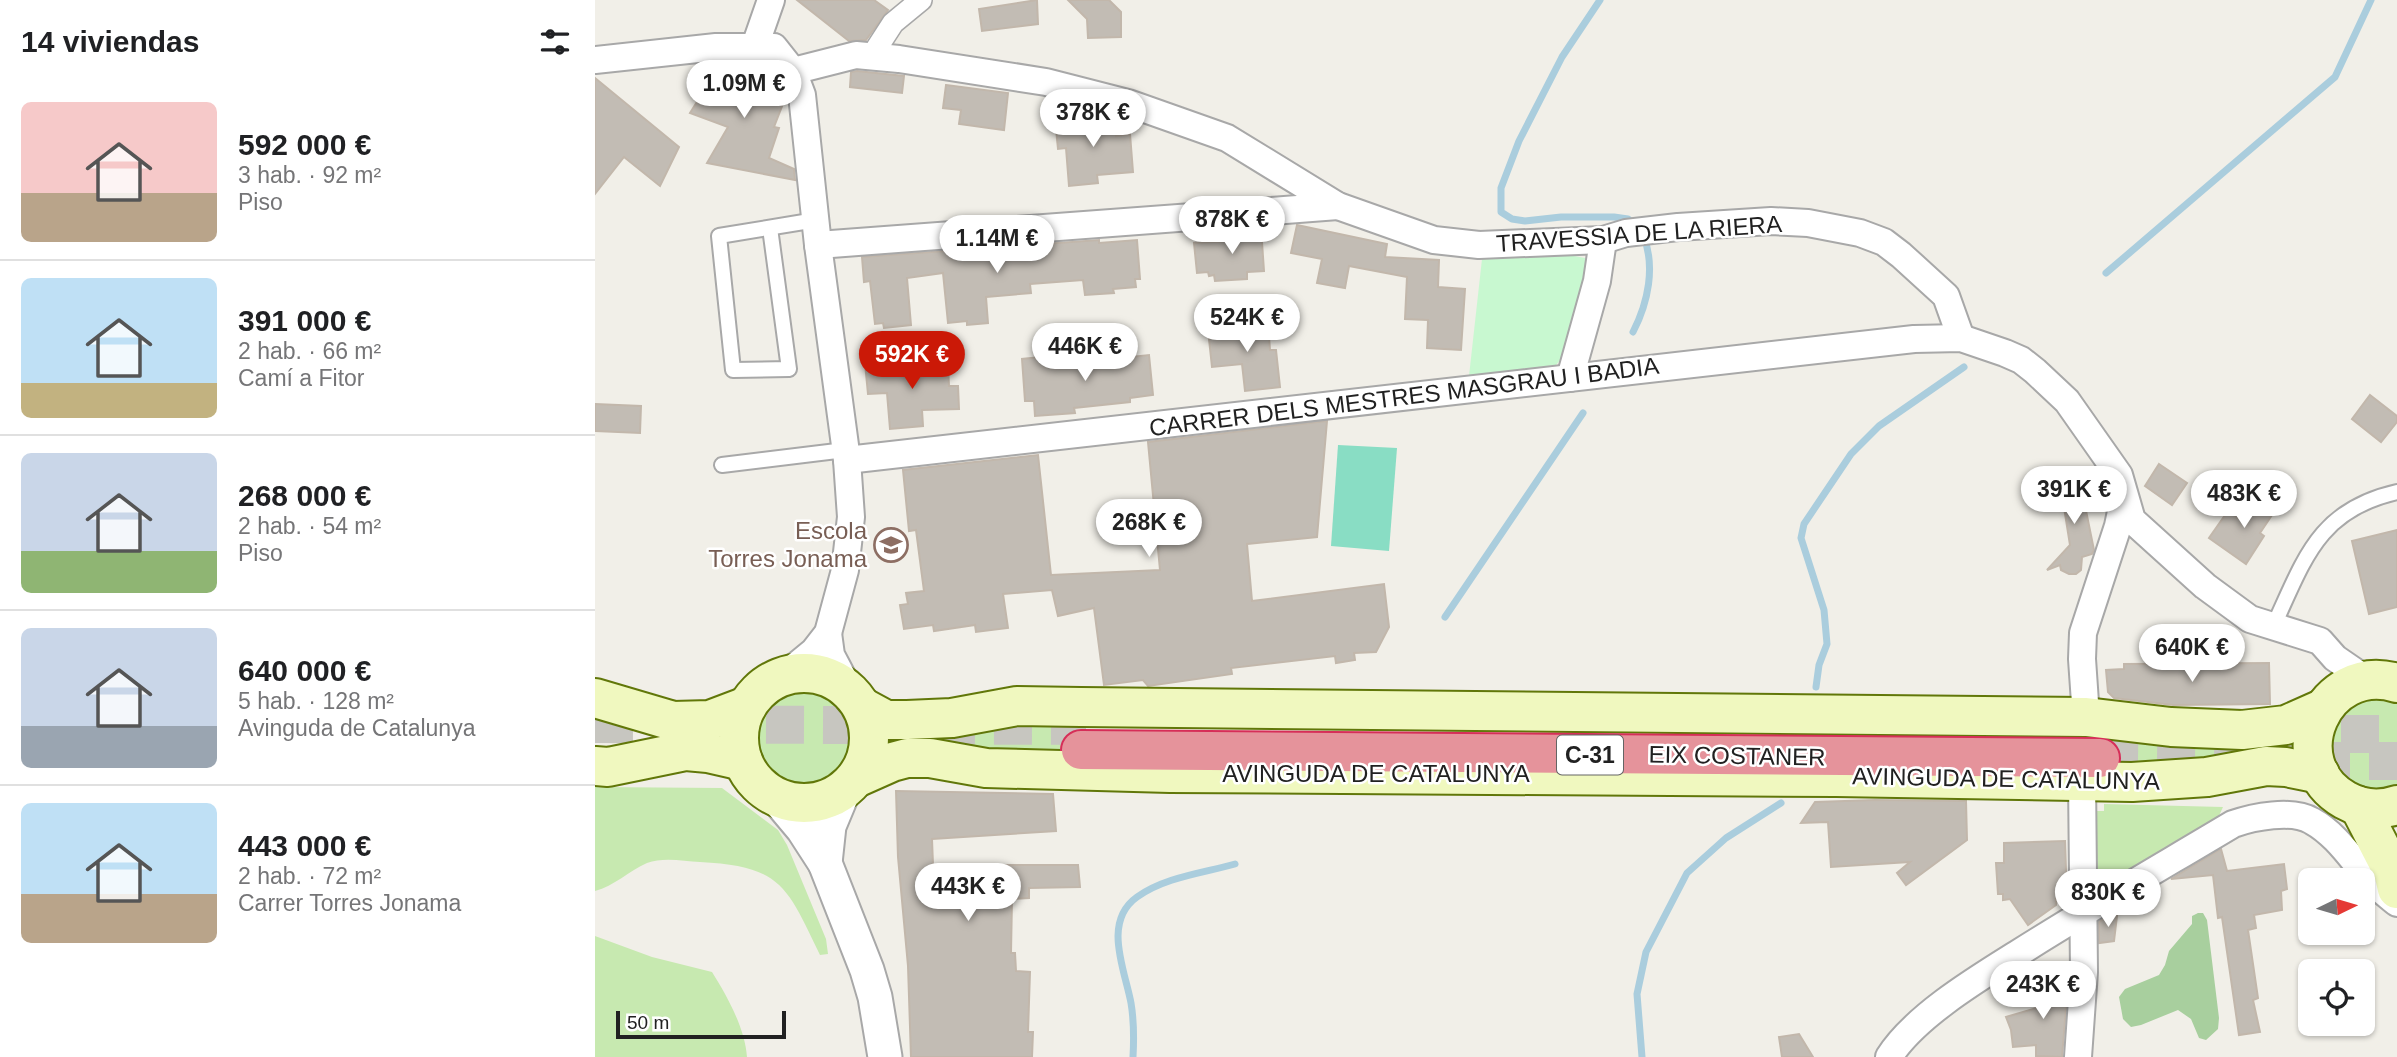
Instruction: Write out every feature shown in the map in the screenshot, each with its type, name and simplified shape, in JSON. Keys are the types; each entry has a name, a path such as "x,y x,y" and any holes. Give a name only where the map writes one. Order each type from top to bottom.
{"highway":[{"name":"EIX COSTANER","path":"1083,738 2089,747"}],"main road":[{"path":"806,672 825,676 856,699 869,731 870,743 863,767 850,784 834,796 812,803 789,802 777,798 757,782 743,761 739,733 747,706 763,686 786,674 806,672"},
{"name":"AVINGUDA DE CATALUNYA","path":"850,784 892,762 907,758 930,758 986,768 1030,771 2089,747 2171,727 2242,730 2286,725 2326,705 2346,687 2382,681"},
{"path":"595,698 673,721 710,720 747,706"},
{"name":"AVINGUDA DE CATALUNYA","path":"856,699 886,720 951,718 1017,706 2089,747 2132,782 2179,780 2266,766 2286,766 2320,774"},
{"path":"2326,705 2313,734 2315,761 2320,774 2332,790 2359,806 2382,808 2397,805"},
{"path":"595,766 608,767 685,751 743,761"},
{"path":"2359,806 2393,872 2397,889"}],"street":[{"path":"755,46 771,0"},
{"path":"871,57 893,23 921,0"},
{"path":"595,60 716,47 775,47 793,71 802,94 846,455 851,517 845,570 828,633 814,651 786,674"},
{"name":"TRAVESSIA DE LA RIERA","path":"793,71 856,55 899,59 1046,82 1128,103 1227,138 1338,206 1434,240 1479,245 1614,237 1654,230 1771,221 1808,223 1860,233 1884,242 1946,296 1961,338"},
{"path":"1277,211 1294,178"},
{"path":"817,233 1338,206"},
{"path":"1570,378 1597,281 1614,237"},
{"path":"1961,338 2021,360 2067,401 2119,475 2132,520 2205,586 2251,619 2320,641 2335,658 2382,681"},
{"name":"CARRER DELS MESTRES MASGRAU I BADIA","path":"846,455 1914,340 1961,338"},
{"path":"2078,1057 2084,972 2089,747 2082,659 2083,633 2118,526 2124,495"},
{"path":"828,633 831,655 856,699"},
{"path":"2326,705 2335,658"},
{"path":"825,863 829,826 850,784"},
{"path":"777,798 803,829 825,863 867,970 875,997 885,1057"},
{"path":"1889,1057 1899,1040 1964,987 2084,911 2233,824 2246,820 2271,816 2297,817 2312,821 2336,840 2372,882 2397,903"}],"lane":[{"path":"770,228 789,369 733,370 719,236 770,228 817,233"},
{"path":"722,465 846,455"},
{"path":"2273,626 2304,559 2321,534 2364,503 2397,492"}],"green space":[{"path":"1569,255 1585,258 1591,263 1562,358 1556,365 1469,376 1482,259"},
{"path":"1338,445 1397,448 1389,551 1331,546"},
{"path":"804,684 824,688 841,699 852,716 856,736 852,756 841,773 824,784 804,788 784,784 767,773 756,756 752,736 756,716 767,699 784,688"},
{"path":"2397,696 2397,793 2347,789 2326,749 2344,703"},
{"path":"1083,716 1084,758 928,745 904,730"},
{"path":"2098,725 2276,742 2276,756 2098,768"},
{"path":"595,787 722,788 778,830 787,845 826,939 828,954 820,955 799,912 778,884 749,869 727,864 660,860 647,863 609,886 595,891"},
{"path":"2104,804 2223,807 2217,820 2113,883 2100,883 2095,880 2090,811 2104,811"},
{"path":"2203,913 2207,920 2218,1029 2206,1040 2199,1038 2191,1019 2178,1010 2131,1027 2123,1019 2119,997 2125,989 2159,975 2169,951 2192,924 2192,916"},
{"path":"595,936 652,957 712,972 739,1024 747,1057 595,1057"}],"building":[{"path":"797,0 874,0 888,10 866,40 849,41"},
{"path":"1037,0 1038,24 982,31 979,9"},
{"path":"1068,0 1109,0 1121,12 1121,37 1088,38 1087,19"},
{"path":"741,63 771,71 769,79 777,81 772,97 784,101 774,127 779,128 769,158 794,169 795,180 707,163 728,127 690,113 717,70 729,79"},
{"path":"851,72 904,76 902,93 850,87"},
{"path":"595,78 679,147 660,186 624,157 595,194"},
{"path":"946,85 1008,93 1004,130 959,124 961,110 943,108"},
{"path":"1096,115 1097,122 1115,121 1116,136 1130,134 1133,172 1097,175 1098,183 1069,186 1066,148 1058,149 1055,119"},
{"path":"1297,225 1387,244 1385,257 1439,260 1438,287 1465,289 1461,350 1427,348 1428,320 1405,319 1407,277 1349,266 1345,288 1317,283 1322,259 1291,253"},
{"path":"1261,228 1264,271 1247,272 1247,279 1215,281 1214,275 1209,276 1208,272 1197,273 1194,243 1231,241 1230,230"},
{"path":"1099,240 1099,243 1137,240 1140,279 1135,279 1136,287 1113,289 1114,293 1085,295 1083,280 1030,284 1031,293 986,297 988,323 967,325 967,321 948,323 943,273 907,278 911,325 884,328 883,323 875,324 870,281 864,282 862,257"},
{"path":"1268,323 1270,350 1276,350 1280,387 1245,391 1242,364 1212,367 1208,330"},
{"path":"1149,355 1153,395 1130,398 1130,402 1074,408 1075,413 1035,416 1034,401 1025,401 1022,359 1040,357 1041,362 1073,359 1073,363"},
{"path":"901,362 901,367 948,366 949,386 958,386 959,409 922,410 923,426 890,429 887,393 868,394 865,363"},
{"path":"2370,395 2397,416 2397,422 2381,442 2352,419"},
{"path":"595,404 641,406 640,433 595,431"},
{"path":"1327,421 1317,537 1247,544 1252,601 1384,584 1389,627 1376,652 1354,653 1355,660 1336,663 1335,656 1231,668 1232,674 1148,686 1143,680 1104,685 1094,608 1058,616 1052,590 1003,594 1008,628 976,632 975,625 934,631 933,625 904,629 900,605 908,604 906,593 924,591 916,530 909,531 903,470 1038,455 1051,575 1160,570 1148,442"},
{"path":"2159,464 2187,483 2172,505 2145,486"},
{"path":"2075,471 2078,482 2080,481 2094,550 2092,554 2082,557 2081,570 2076,574 2069,574 2061,570 2060,565 2047,570 2070,545 2059,476"},
{"path":"2258,496 2276,509 2260,533 2264,536 2246,564 2209,538 2228,511 2241,520"},
{"path":"2397,530 2397,607 2369,614 2352,541"},
{"path":"2269,663 2270,704 2173,705 2114,698 2108,692 2106,670 2124,669 2124,664"},
{"path":"896,791 1053,794 1056,831 932,839 933,865 1078,865 1080,887 1029,888 1029,898 1012,899 1011,953 1015,953 1016,971 1030,972 1028,1032 1033,1032 1032,1057 911,1057 908,966 898,857"},
{"path":"1966,801 1967,840 1906,885 1897,873 1910,862 1831,867 1828,822 1801,823 1815,802"},
{"path":"2065,841 2067,899 2056,899 2056,905 2028,925 2010,899 2003,900 2003,894 1998,894 1996,863 2004,863 2004,843"},
{"path":"2221,849 2227,871 2284,864 2287,889 2281,891 2282,910 2254,915 2256,928 2248,930 2258,998 2253,1000 2260,1032 2239,1035 2222,917 2218,918 2213,875 2171,879"},
{"path":"2108,916 2117,916 2114,941 2099,943 2099,922"},
{"path":"2062,975 2067,996 2062,1057 2036,1056 2036,1045 2013,1047 2006,1017 2043,1006 2036,983"},
{"path":"1799,1034 1813,1057 1782,1057 1779,1037"}],"waterway":[{"path":"1600,0 1562,57 1519,141 1501,188 1501,212 1512,219 1525,221 1561,217 1614,217 1628,219 1636,226"},
{"path":"2106,273 2335,77 2371,0"},
{"path":"1633,332 1643,309 1649,284 1649,259 1643,235"},
{"path":"1816,687 1819,665 1827,644 1824,610 1801,538 1804,524 1851,454 1879,426 1964,367"},
{"path":"1445,617 1583,413"},
{"path":"1642,1057 1637,994 1646,952 1687,873 1726,838 1781,803"},
{"path":"1133,1057 1132,1010 1121,962 1118,933 1120,919 1126,907 1137,897 1160,885 1235,864"}],"tunnel":[{"path":"595,724 1086,726"},
{"path":"2284,734 2397,732"},
{"path":"2100,758 2241,760"},
{"path":"2312,761 2397,761"}],"place":[{"name":"Escola Torres Jonama","path":"891,545"}]}
